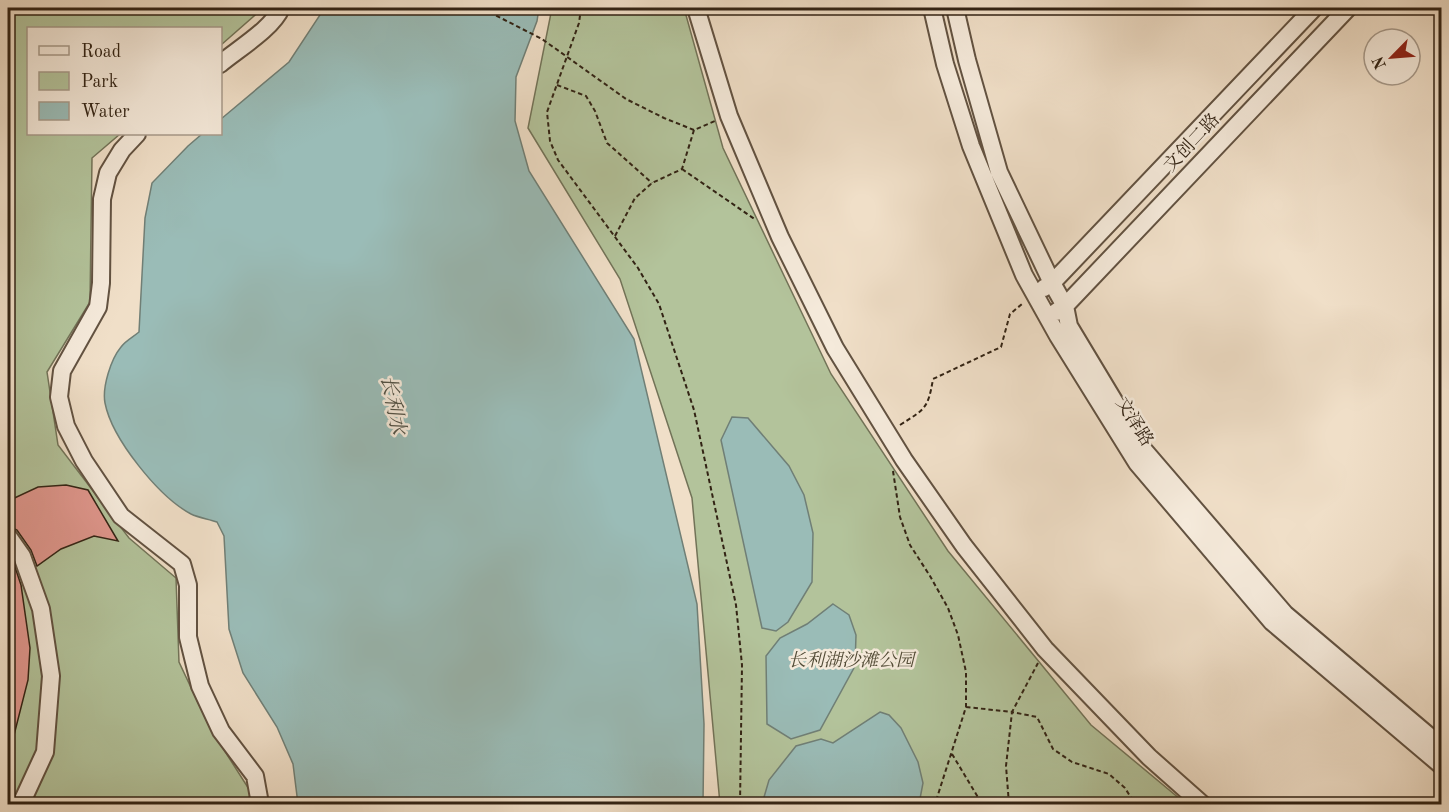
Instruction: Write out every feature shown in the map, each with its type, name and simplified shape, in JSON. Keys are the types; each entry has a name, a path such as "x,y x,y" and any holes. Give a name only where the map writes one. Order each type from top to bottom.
{"street":[{"path":"222,62 268,26 281,8"},
{"path":"696,8 729,116 780,237 835,348 904,460 964,546 1045,649 1149,758 1202,804"},
{"name":"文泽路","path":"932,8 945,64 971,146 1024,275 1137,463 1272,622 1442,766"},
{"name":"文泽路","path":"955,8 967,60 999,172 1065,306 1069,326 1143,449 1285,614 1442,747"},
{"name":"文创二路","path":"1035,293 1052,283 1314,8"},
{"name":"文创二路","path":"1048,318 1065,306 1348,8"},
{"path":"136,135 122,150 108,173 102,199 101,283 98,307 62,371 59,397 66,426 84,461 121,516 182,564 188,585 188,637 200,686 221,731 255,776 259,798 256,804"},
{"path":"8,536 22,556 41,609 51,676 45,752 21,804"}],"path":[{"path":"475,8 494,14 542,39 626,99 664,118 694,130 729,116"},
{"path":"581,8 579,23 547,112 550,141 558,160 638,268 659,304 694,410 736,605 742,665 740,804"},
{"path":"557,85 586,96 595,111 607,142 652,183"},
{"path":"615,236 635,198 652,183 682,169 694,130"},
{"path":"682,169 780,237"},
{"path":"1009,804 1006,766 1012,712 1045,649"},
{"path":"966,707 1036,717 1053,749 1072,762 1110,774 1125,788 1135,804"},
{"path":"952,754 982,804"}],"green space":[{"path":"8,8 263,8 222,44 222,27 27,27 27,135 119,135 92,158 90,302 47,372 58,445 129,538 176,578 179,662 210,728 254,797 248,804 8,804"},
{"name":"长利湖沙滩公园","path":"552,8 684,8 723,148 831,374 948,551 1091,725 1186,804 720,804 692,498 620,279 528,128"}],"water":[{"name":"长利水","path":"323,8 539,8 537,21 516,77 515,121 529,171 634,339 697,604 704,724 703,804 298,804 293,764 277,727 243,673 229,629 224,536 217,522 191,514 165,495 139,466 109,417 104,396 108,374 117,352 139,332 145,218 152,183 201,135 222,135 222,118 289,62"},
{"path":"732,417 748,418 789,466 804,495 813,533 812,582 788,622 776,631 762,628 721,440"},
{"path":"833,604 849,615 856,635 855,666 820,730 791,739 767,724 766,656 780,638 807,624"},
{"path":"880,712 889,715 901,728 918,762 923,783 919,804 762,804 769,780 796,746 821,739 833,743"}],"building":[{"path":"66,485 88,490 118,541 94,536 61,549 37,566 31,550 17,530 8,526 8,501 38,487"},
{"path":"8,554 13,561 21,585 30,648 28,680 11,747 8,747"}]}
